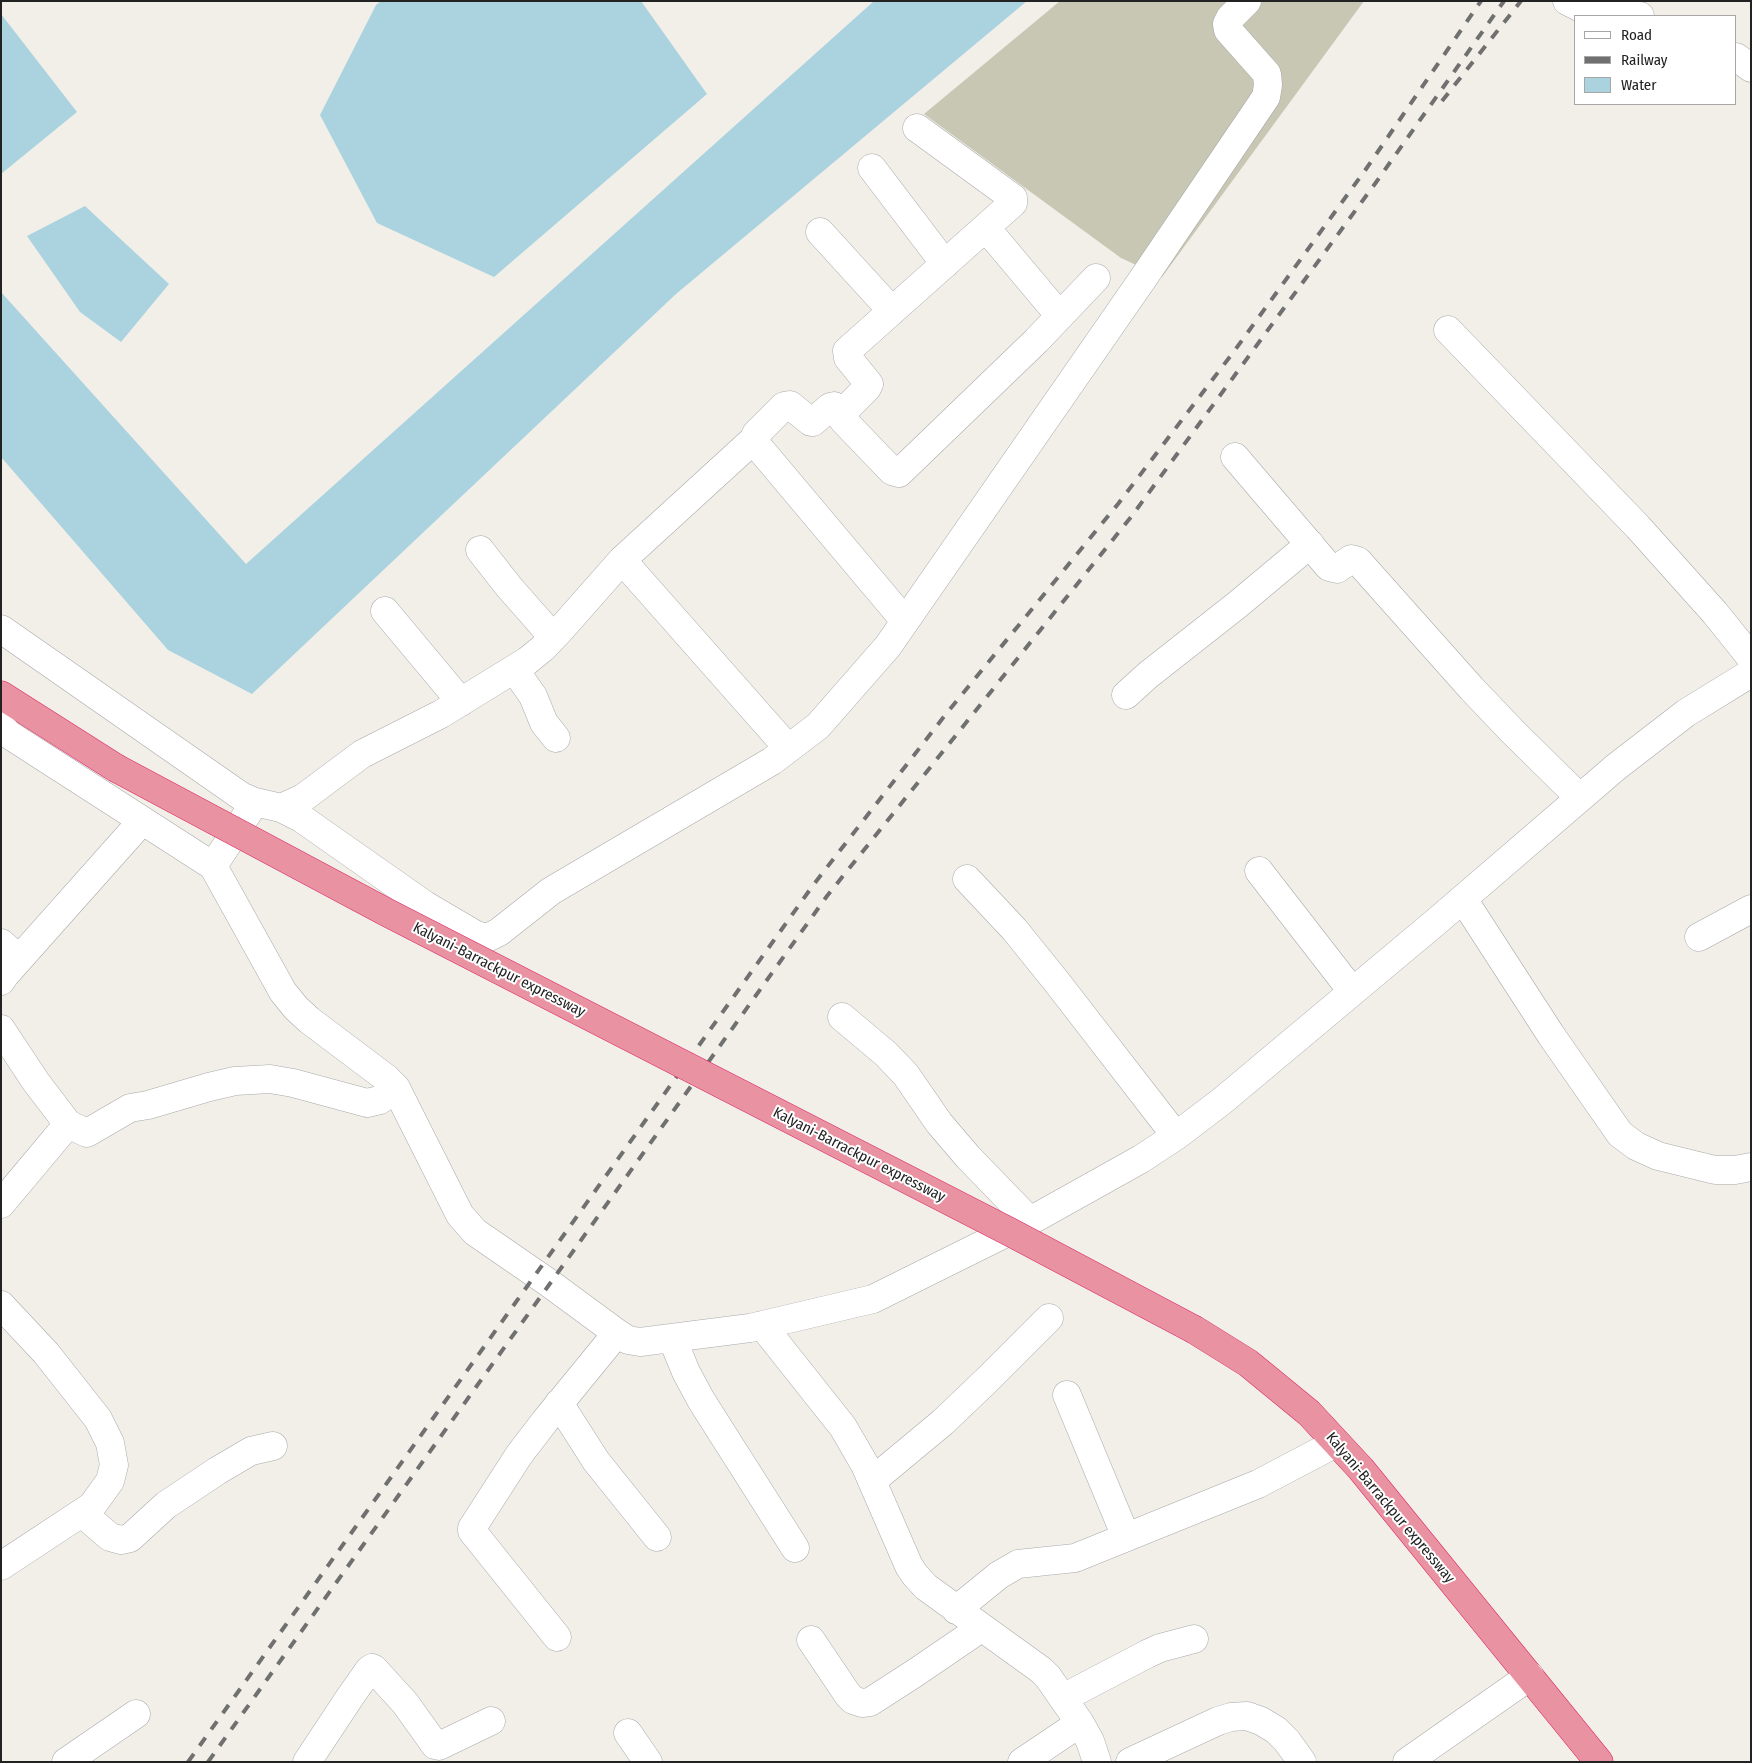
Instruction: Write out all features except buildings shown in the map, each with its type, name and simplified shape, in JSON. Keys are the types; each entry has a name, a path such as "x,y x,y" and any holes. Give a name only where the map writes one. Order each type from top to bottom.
{"highway":[{"name":"Kalyani-Barrackpur expressway","path":"1,695 116,768 386,912 1010,1232 1195,1330 1248,1363 1309,1413 1362,1469 1599,1762"}],"street":[{"path":"1,630 241,796 254,802 281,808 301,818 426,905 476,935 487,938 499,932 552,891 772,761 818,726 888,646 1142,280 1266,97 1267,74 1228,30 1227,24 1230,18 1247,1"},
{"path":"1567,1 1589,12 1605,15"},
{"path":"1737,58 1751,68"},
{"path":"842,412 870,384 848,358 847,351 1013,203 1013,198 917,128"},
{"path":"872,168 945,264"},
{"path":"986,228 1060,316"},
{"path":"820,232 892,311"},
{"path":"281,808 303,798 362,754 462,702 544,648 622,560 744,448 753,442 756,434 784,406 790,405 811,422 830,407 836,407 842,412 843,420 892,471 899,473 1036,341 1096,278"},
{"path":"1448,330 1644,533 1715,613 1751,658"},
{"path":"753,442 905,621"},
{"path":"1234,457 1324,562 1333,569 1336,569 1351,559 1358,561 1492,710 1579,797"},
{"path":"1126,695 1148,675 1310,544"},
{"path":"480,550 509,588 553,637"},
{"path":"622,560 788,748"},
{"path":"385,611 462,702"},
{"path":"514,669 533,696 544,723 556,738"},
{"path":"1,726 8,734 213,866 283,992 296,1008 308,1020 386,1078 396,1088 460,1215 475,1232 617,1333 628,1340 640,1342 762,1325 873,1299 1030,1221 1141,1159 1176,1136 1222,1101 1463,899 1579,797 1686,713 1751,672"},
{"path":"213,866 254,802"},
{"path":"1,981 10,951 142,821"},
{"path":"1259,871 1352,991"},
{"path":"967,879 1014,930 1056,981 1176,1136"},
{"path":"1463,899 1550,1035 1620,1134 1636,1146 1658,1156 1715,1170 1735,1170 1751,1167"},
{"path":"1699,937 1751,910"},
{"path":"842,1018 886,1054 906,1075 939,1123 962,1150 1030,1221"},
{"path":"1,1029 36,1082 68,1124 86,1132 130,1108 148,1105 235,1081 270,1079 293,1083 367,1103 380,1100 396,1088"},
{"path":"1,1204 68,1124"},
{"path":"1,1306 46,1353 98,1420 110,1443 114,1465 110,1481 92,1506 1,1566"},
{"path":"872,1481 943,1422 1049,1318"},
{"path":"762,1325 843,1427 865,1465 909,1566 926,1587 980,1628 1041,1670 1080,1723 1090,1741 1097,1762"},
{"path":"557,1637 472,1531 472,1528 519,1455 617,1333"},
{"path":"672,1338 686,1372 701,1400 795,1548"},
{"path":"1067,1395 1126,1537"},
{"path":"559,1403 596,1461 657,1537"},
{"path":"956,1610 999,1575 1018,1564 1074,1558 1258,1484 1336,1443"},
{"path":"82,1513 110,1537 121,1540 130,1538 166,1505 217,1470 251,1451 273,1446"},
{"path":"811,1640 848,1695 853,1700 862,1704 870,1702 908,1678 980,1628"},
{"path":"1063,1698 1160,1648 1194,1639"},
{"path":"307,1762 354,1690 372,1668 406,1703 435,1744 440,1746 491,1721"},
{"path":"1407,1762 1530,1676"},
{"path":"66,1762 136,1714"},
{"path":"1130,1762 1218,1721 1247,1716 1261,1721 1276,1730 1302,1762"},
{"path":"1022,1762 1080,1723"},
{"path":"628,1733 648,1762"}],"shaded area":[{"path":"1060,1 1364,1 1162,277 1121,258 924,114"}],"water":[{"path":"381,1 641,1 707,94 494,277 377,223 320,115 376,5"},
{"path":"874,1 1027,1 676,294 252,694 168,650 1,457 1,292 246,564"},
{"path":"1,14 77,112 1,174"},
{"path":"85,206 169,284 121,342 80,312 27,236"}],"railway":[{"path":"188,1762 814,884 946,714 1118,504 1235,350 1366,169 1481,1"},
{"path":"208,1762 827,896 1131,517 1377,181 1504,1"},
{"path":"1442,101 1521,1"}]}
